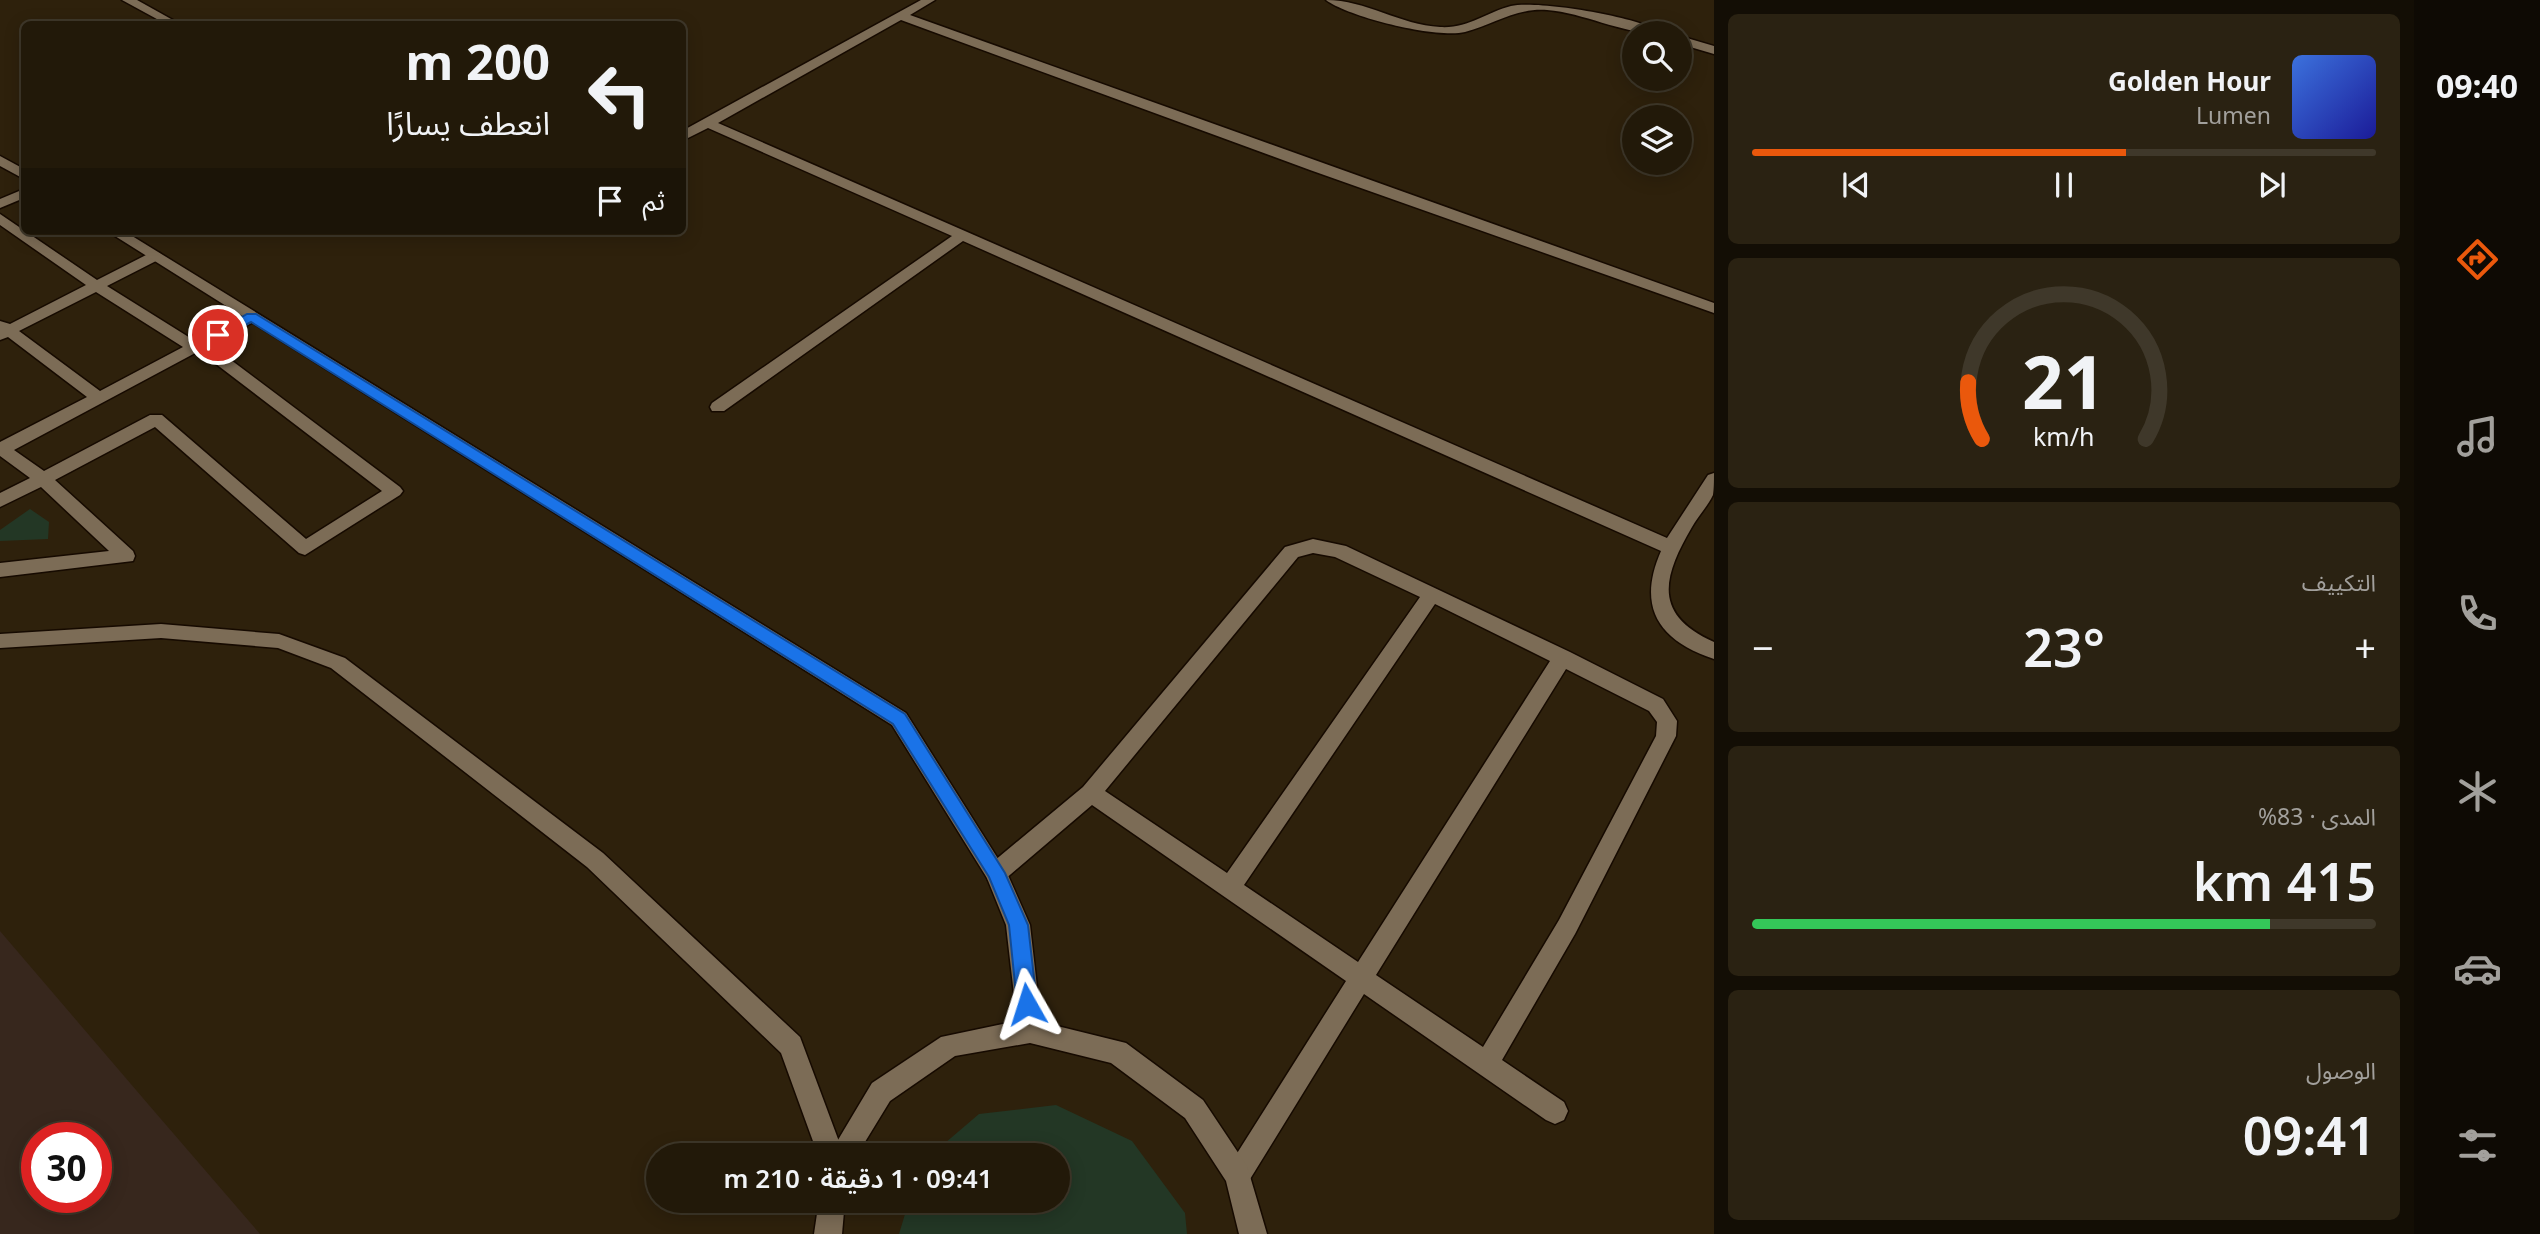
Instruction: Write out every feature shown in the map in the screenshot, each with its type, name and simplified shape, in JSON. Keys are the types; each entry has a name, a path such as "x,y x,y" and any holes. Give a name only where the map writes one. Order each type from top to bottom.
{"street":[{"path":"128,0 168,21"},
{"path":"686,135 929,0"},
{"path":"1332,0 1417,28 1441,31 1480,26 1514,9 1534,7 1580,13 1622,24"},
{"path":"901,16 1315,167 1714,308"},
{"path":"1692,44 1714,50"},
{"path":"708,123 1670,547"},
{"path":"0,160 21,173"},
{"path":"0,204 21,194"},
{"path":"0,218 21,233"},
{"path":"0,501 156,419 305,548 394,491 197,346 96,286 24,235"},
{"path":"120,235 899,719 996,873 1018,925 1030,1031"},
{"path":"718,407 961,236"},
{"path":"3,330 155,257"},
{"path":"0,570 126,556 42,478 1,449 252,317"},
{"path":"1714,479 1670,547 1658,596 1666,618 1685,637 1714,651"},
{"path":"996,873 1091,793 1292,552 1313,546 1339,551 1563,657 1656,705 1667,721 1666,736 1567,927 1487,1063"},
{"path":"1230,887 1432,594"},
{"path":"0,641 161,631 278,641 338,663 595,860 791,1045 827,1143"},
{"path":"1238,1175 1563,657"},
{"path":"1091,793 1555,1111"},
{"path":"849,1143 881,1092 950,1045 1030,1031 1117,1052 1195,1109 1238,1175 1253,1234"},
{"path":"828,1234 830,1213"}],"lane":[{"path":"3,330 99,398"}],"shaded area":[{"path":"0,931 260,1234 0,1234"}],"green space":[{"path":"30,509 49,522 48,539 0,541 0,530"},
{"path":"1056,1105 1132,1141 1185,1213 1187,1234 899,1234 905,1213 1070,1213 1070,1143 945,1143 979,1114"}],"route":[{"path":"218,335 252,317 899,719 996,873 1018,925 1027,1004"}]}
